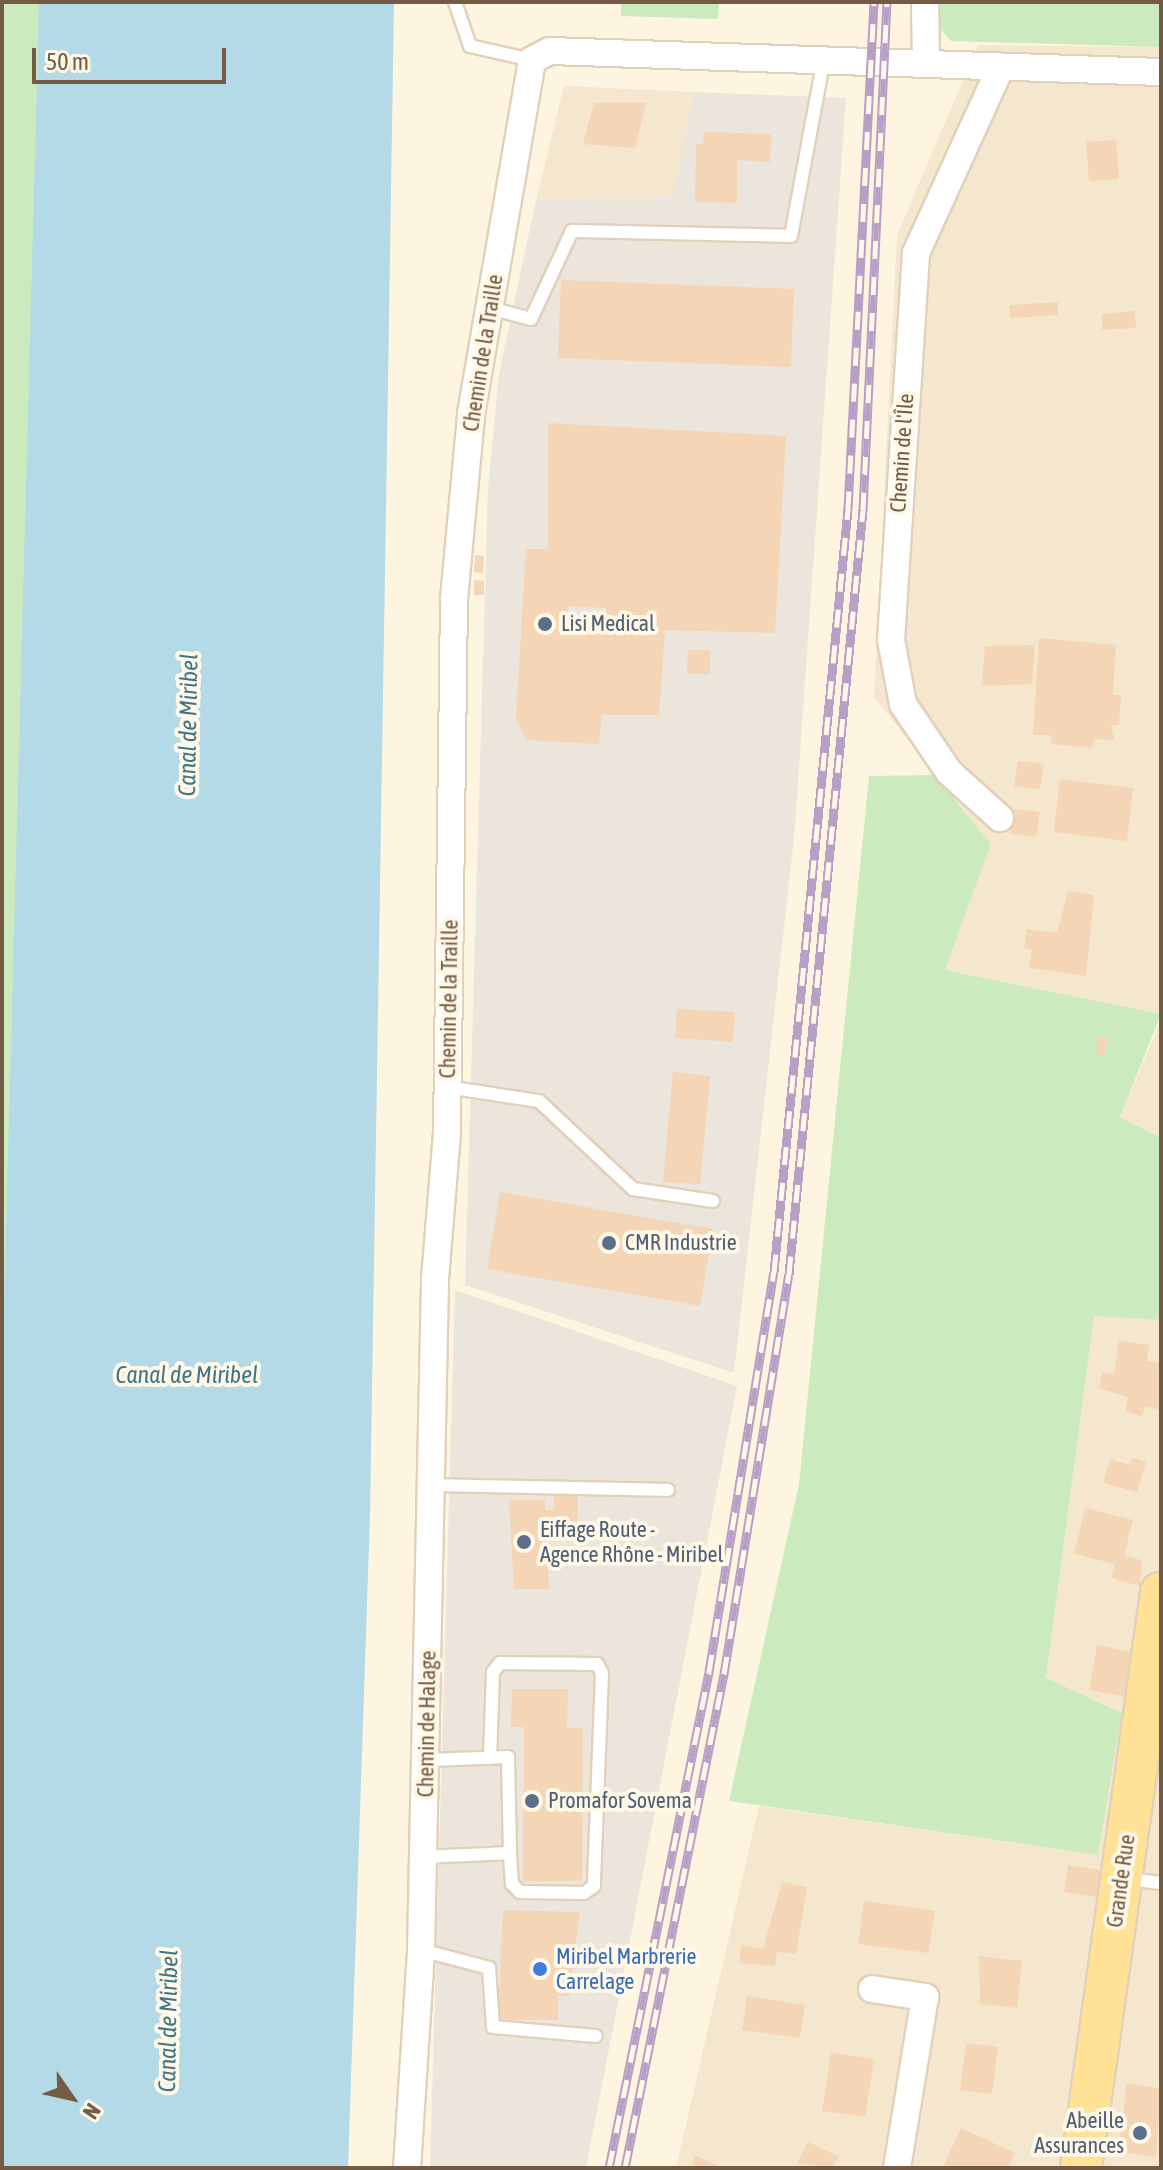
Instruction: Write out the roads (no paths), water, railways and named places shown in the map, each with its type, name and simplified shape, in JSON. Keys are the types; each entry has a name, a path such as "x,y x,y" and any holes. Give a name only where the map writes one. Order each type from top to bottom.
{"main road":[{"name":"Grande Rue","path":"1081,2168 1161,1593"}],"street":[{"path":"925,2 926,62"},
{"path":"532,60 550,51 823,63 926,62 1000,69 1161,72"},
{"name":"Chemin de la Traille","path":"435,1279 447,1087 454,599 471,414 532,60"},
{"name":"Chemin de l'Île","path":"1000,69 916,253 891,640 903,704 949,772 1000,818"},
{"name":"Chemin de Halage","path":"407,2168 424,1857 435,1279"},
{"path":"872,1989 925,1997 897,2168"}],"lane":[{"path":"455,2 470,46 532,60"},
{"path":"490,308 531,319 572,231 791,236 823,63"},
{"path":"447,1087 539,1101 633,1189 713,1201"},
{"path":"431,1485 668,1490"},
{"path":"427,1760 490,1758 508,1757 512,1884 520,1892 584,1893 594,1886 597,1664 500,1663 493,1672 490,1758"},
{"path":"424,1857 510,1853"},
{"path":"1121,1879 1161,1883"},
{"path":"421,1950 489,1968 493,2027 596,2036"}],"water":[{"name":"Canal de Miribel","path":"39,2 394,2 370,1515 348,2168 2,2168 2,1380"}],"railway":[{"path":"609,2168 709,1672 774,1272 848,509 874,2"},
{"path":"625,2168 724,1674 789,1274 863,510 887,2"}],"place":[{"name":"Lisi Medical","path":"545,624"},
{"name":"CMR Industrie","path":"609,1243"},
{"name":"Eiffage Route - Agence Rhône - Miribel","path":"524,1542"},
{"name":"Promafor Sovema","path":"532,1801"},
{"name":"Miribel Marbrerie Carrelage","path":"540,1969"},
{"name":"Abeille Assurances","path":"1140,2133"}]}
